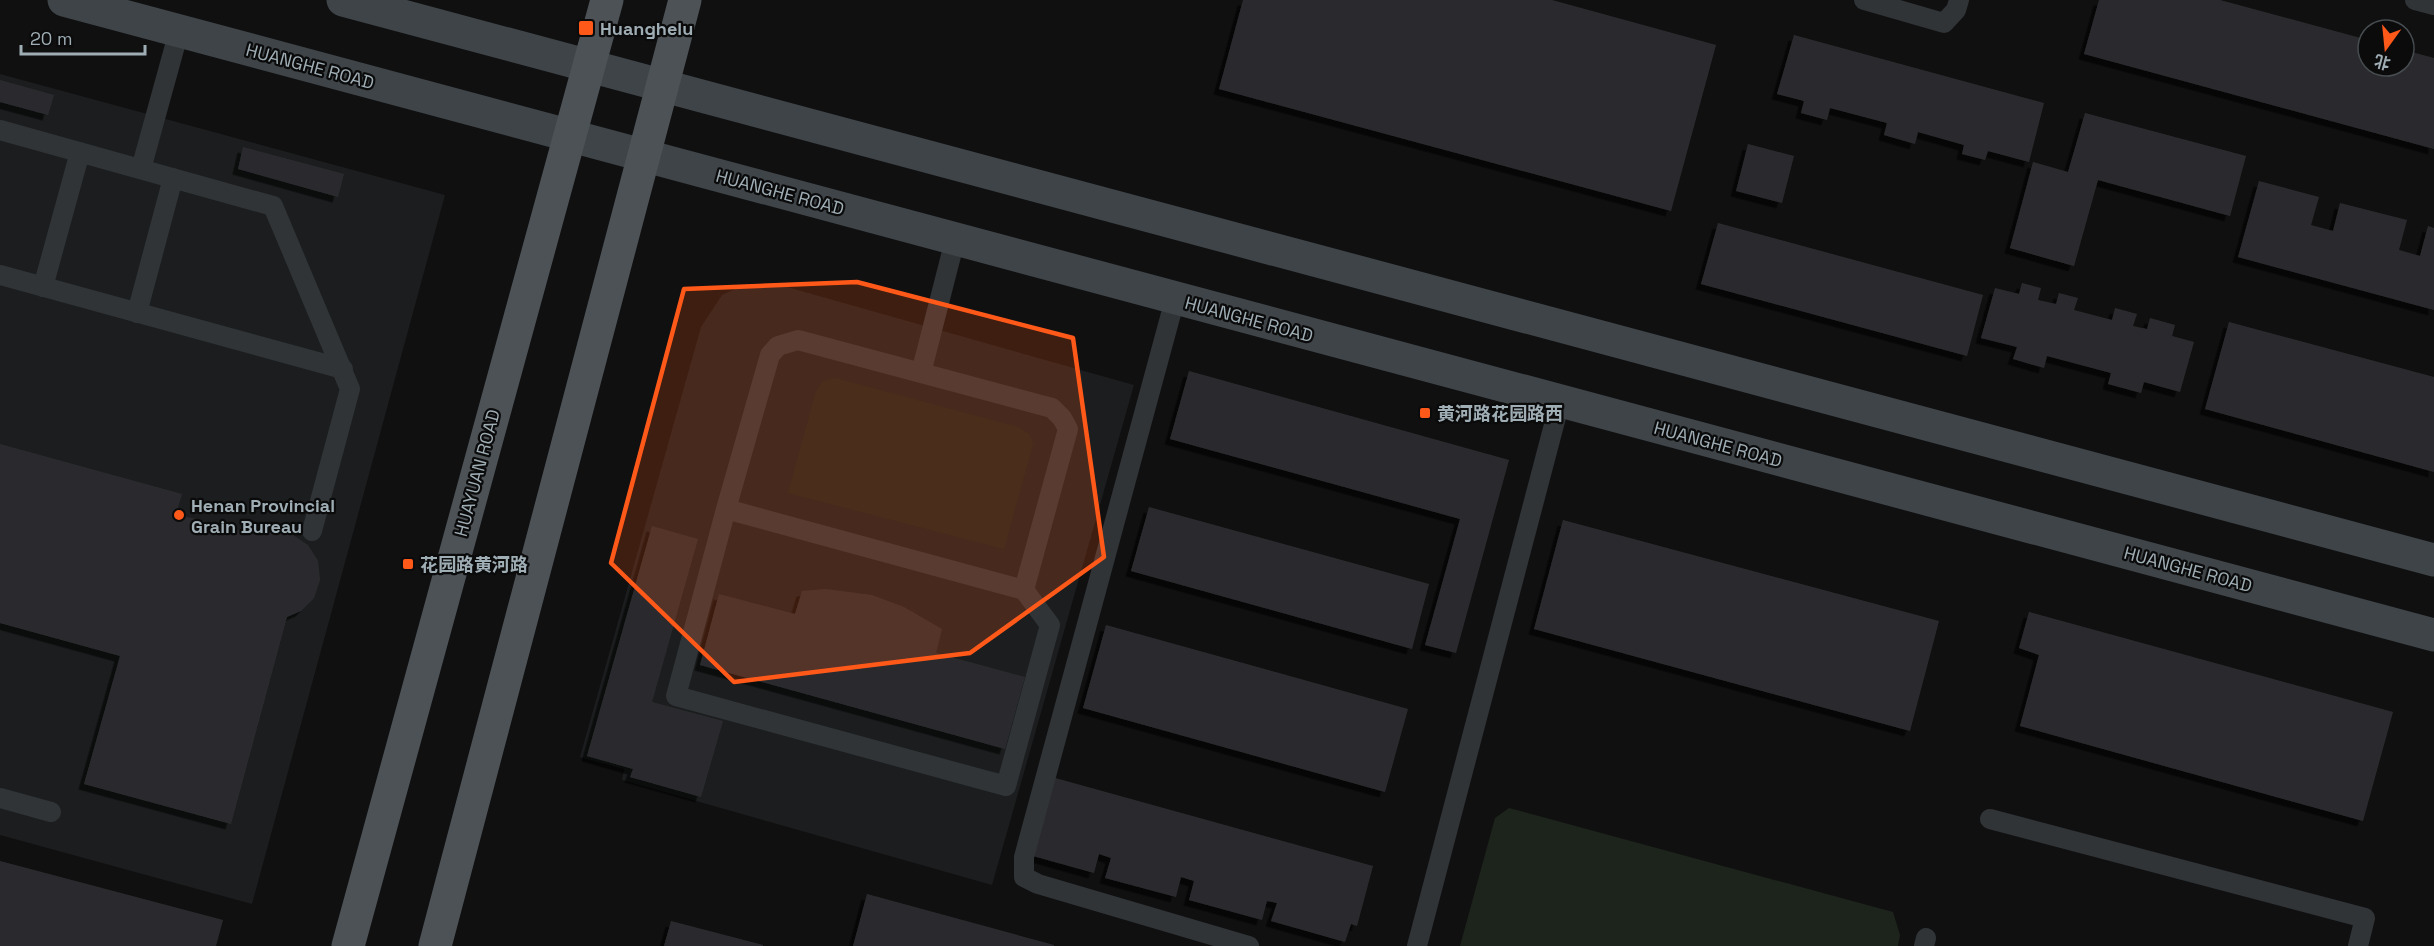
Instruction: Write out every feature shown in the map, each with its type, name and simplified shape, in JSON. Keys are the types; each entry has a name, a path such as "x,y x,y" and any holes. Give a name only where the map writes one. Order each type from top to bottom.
{"main road":[{"name":"HUANGHE ROAD","path":"64,0 2434,635"},
{"path":"343,0 2434,560"},
{"name":"HUAYUAN ROAD","path":"348,946 607,0"},
{"path":"435,946 642,155 685,0"}],"lane":[{"path":"1864,0 1944,23 1956,9 1959,0"},
{"path":"2415,0 2434,5"},
{"path":"141,170 179,31"},
{"path":"0,130 273,206 350,388 312,531"},
{"path":"43,287 80,152"},
{"path":"136,313 173,178"},
{"path":"921,373 955,240"},
{"path":"0,275 343,369"},
{"path":"1175,299 1024,857 1024,876 1038,885 1249,946"},
{"path":"726,509 1024,590 1050,625 1006,786 676,696 726,509 770,355 778,346 798,340 1052,408 1062,418 1068,429 1024,590"},
{"path":"1417,946 1560,402"},
{"path":"0,798 51,812"},
{"path":"1990,819 2365,918 2358,946"}],"highlighted area":[{"path":"857,282 1073,338 1104,557 970,653 734,682 611,563 684,289"}],"shaded area":[{"name":"Henan Provincial Grain Bureau","path":"0,74 445,195 252,904 0,835"},
{"path":"746,284 780,285 1134,385 992,885 622,780 624,769 580,757 701,327 722,295"},
{"path":"835,378 1018,427 1029,434 1033,444 1004,549 788,493 816,391 823,381"},
{"path":"1509,808 1893,912 1900,935 1898,946 1460,946 1495,818"}],"building":[{"path":"1243,0 1552,0 1716,45 1671,211 1219,89"},
{"path":"2099,0 2220,0 2356,37 2356,78 2416,78 2416,53 2434,58 2434,149 2084,54"},
{"path":"1794,35 2044,103 2029,162 1988,151 1985,160 1962,154 1964,145 1918,132 1915,144 1884,135 1887,123 1830,108 1827,120 1801,113 1804,101 1777,94"},
{"path":"0,80 54,95 48,115 0,102"},
{"path":"2085,113 2246,156 2230,216 2098,180 2074,266 2010,248 2033,162 2068,172"},
{"path":"1748,144 1794,156 1782,203 1736,191"},
{"path":"243,147 344,174 338,197 238,169"},
{"path":"2259,181 2319,197 2311,225 2333,231 2340,203 2407,220 2399,250 2420,256 2428,226 2434,228 2434,310 2238,257"},
{"path":"1718,223 1983,295 1967,356 1701,284"},
{"path":"2022,283 2041,288 2038,300 2056,304 2059,293 2078,298 2074,310 2112,320 2115,308 2137,314 2133,326 2147,329 2150,318 2175,325 2172,336 2194,342 2180,392 2144,382 2141,393 2108,384 2111,373 2047,356 2044,368 2013,359 2017,347 1981,338 1995,288 2019,294"},
{"path":"2229,322 2434,377 2434,472 2205,409"},
{"path":"1189,371 1509,460 1456,653 1425,645 1460,519 1170,439"},
{"path":"0,444 182,494 176,514 258,535 274,531 293,535 308,545 318,561 320,580 314,598 301,611 287,617 231,824 84,784 120,656 0,623"},
{"path":"1149,507 1429,584 1412,649 1131,571"},
{"path":"1563,520 1939,621 1910,731 1534,629"},
{"path":"652,526 698,539 652,702 723,721 701,797 630,777 633,769 587,756"},
{"path":"826,589 872,595 904,607 942,629 936,653 1025,677 1005,749 700,665 719,594 795,614 802,591"},
{"path":"2029,612 2393,712 2363,821 2020,726 2039,655 2019,648"},
{"path":"1106,625 1408,709 1385,792 1083,708"},
{"path":"1048,776 1373,866 1357,926 1351,924 1345,942 1271,921 1277,903 1267,901 1262,920 1189,900 1194,881 1181,877 1176,897 1105,878 1111,858 1099,854 1094,873 1033,856"},
{"path":"0,861 223,920 216,946 0,946"},
{"path":"867,894 1054,945 1054,946 853,946"},
{"path":"671,921 763,945 763,946 664,946"}],"place":[{"name":"Huanghelu","path":"586,28"},
{"name":"黄河路花园路西","path":"1425,413"},
{"name":"Henan Provincial Grain Bureau","path":"179,515"},
{"name":"花园路黄河路","path":"408,564"}]}
